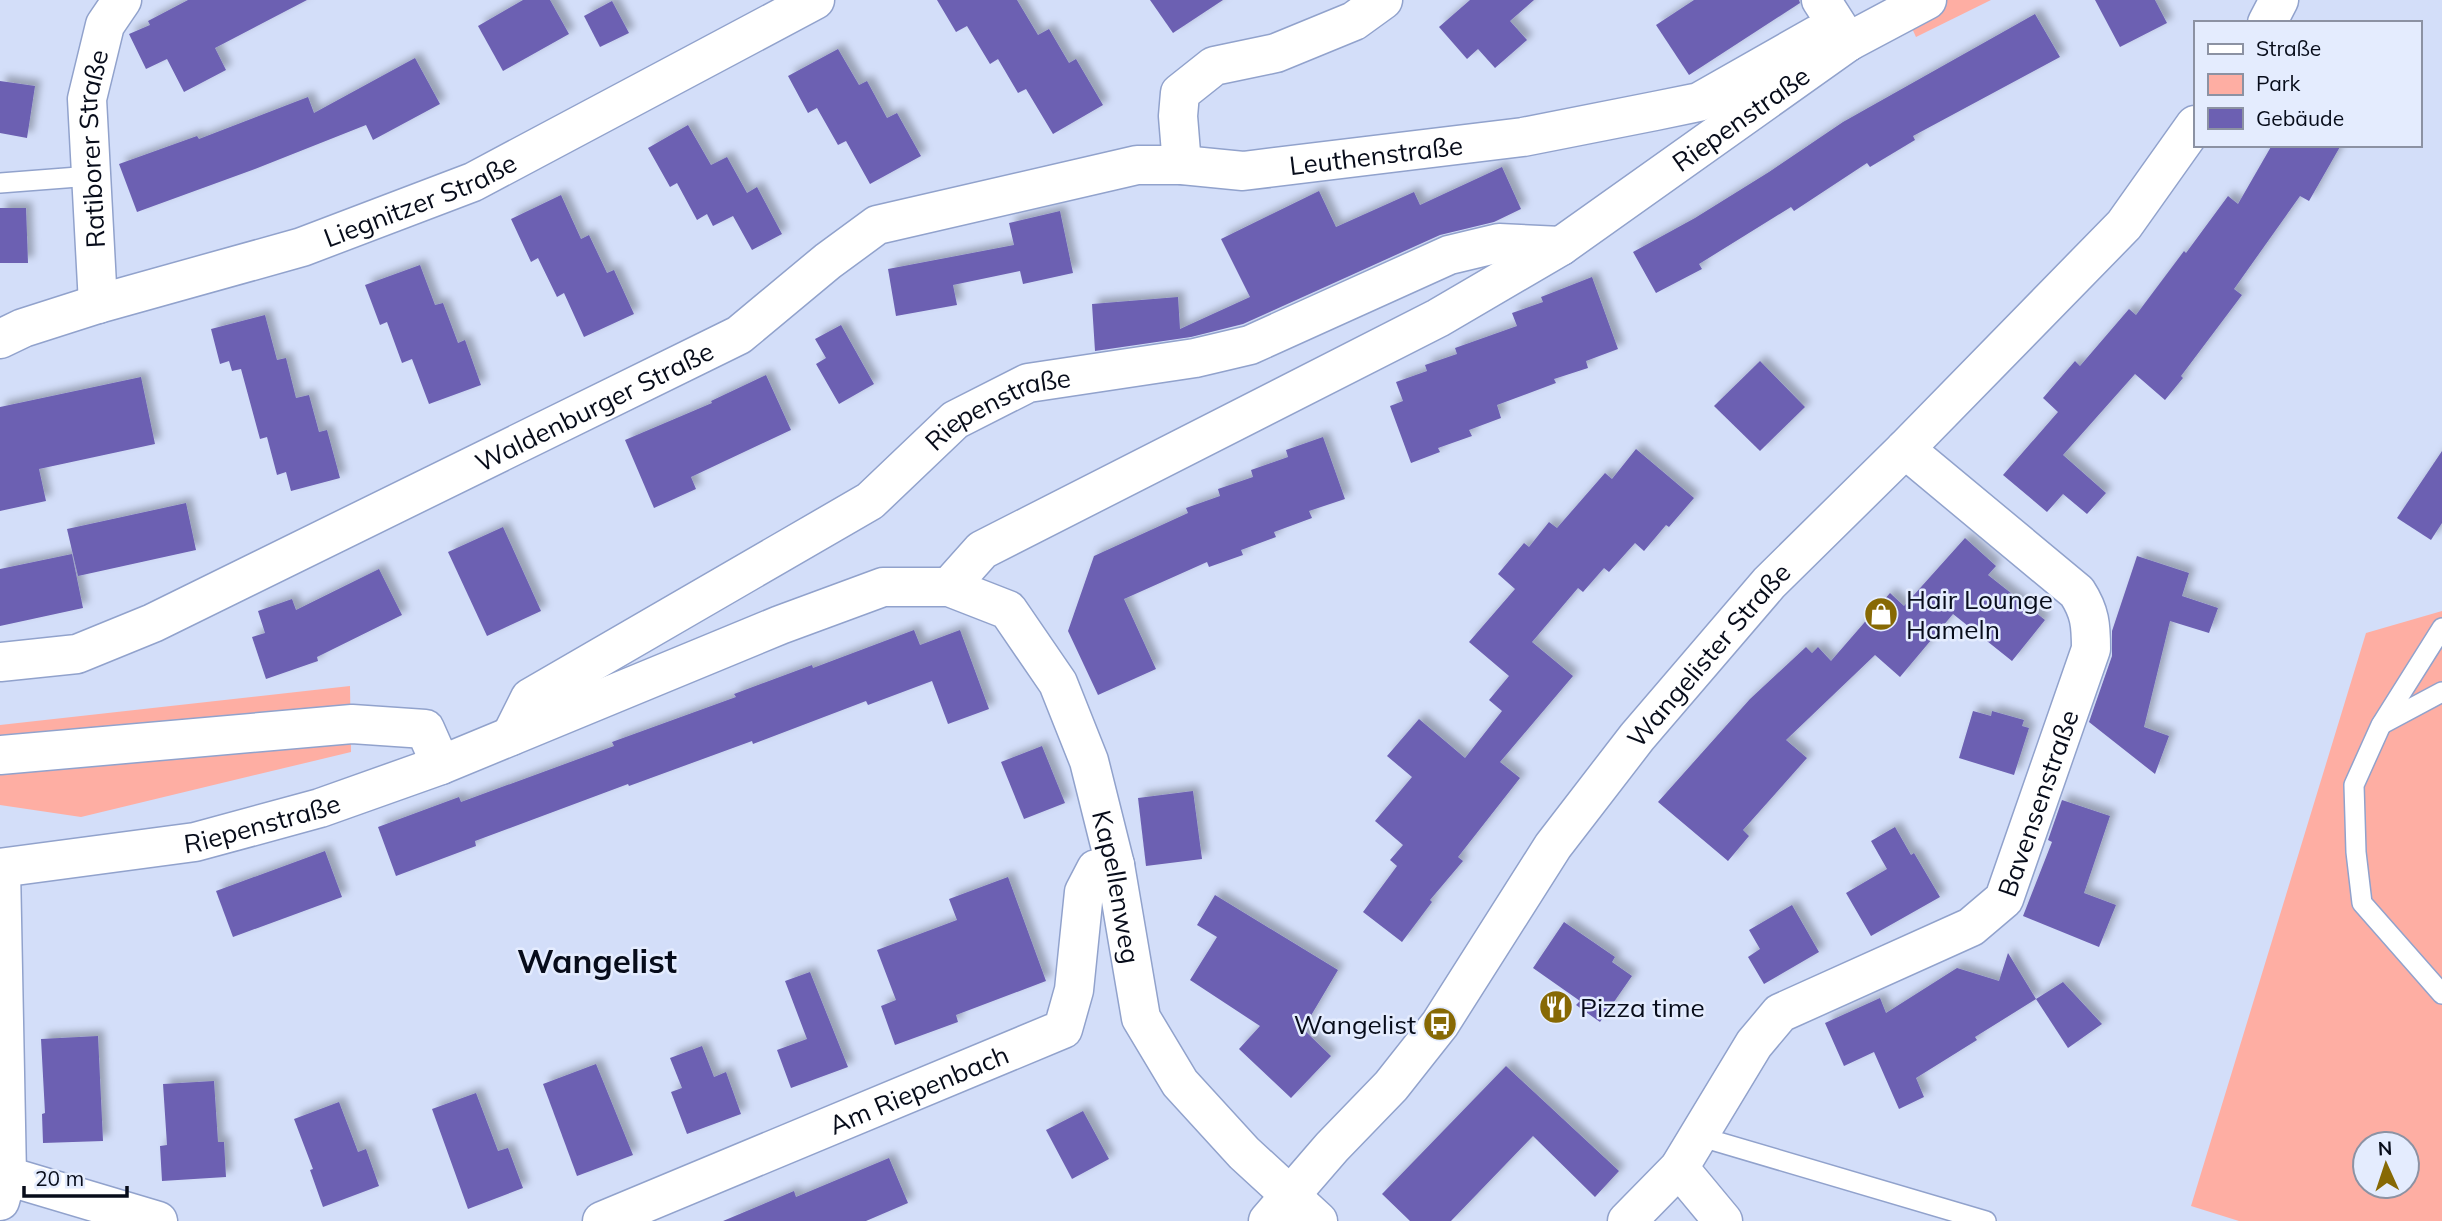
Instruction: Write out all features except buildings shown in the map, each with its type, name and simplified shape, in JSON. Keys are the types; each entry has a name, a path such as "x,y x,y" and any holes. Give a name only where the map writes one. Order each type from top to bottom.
{"street":[{"name":"Ratiborer Straße","path":"98,304 87,99 105,25 122,0"},
{"name":"Liegnitzer Straße","path":"0,339 23,328 98,304 302,247 473,183 816,0"},
{"path":"1182,165 1178,116 1181,93 1189,86 1214,66 1276,53 1354,21 1383,0"},
{"path":"1821,0 1848,42"},
{"name":"Riepenstraße","path":"0,862 58,860 195,842 320,808 441,765 780,625 883,587 949,587 982,550 1438,318 1561,246 1848,42 1927,0"},
{"path":"2268,21 2279,0"},
{"name":"Leuthenstraße","path":"1182,165 1244,171 1523,137 1699,102 1817,35 1848,42"},
{"name":"Wangelister Straße","path":"1279,1208 1332,1147 1391,1087 1440,1024 1553,846 1637,737 1769,583 1905,449 2124,225 2194,126"},
{"name":"Waldenburger Straße","path":"0,662 77,653 153,623 642,384 739,335 828,261 877,225 1137,165 1182,165"},
{"name":"Riepenstraße","path":"511,736 530,698 870,501 955,420 1028,383 1195,358 1250,345 1449,255 1499,243 1561,246"},
{"name":"Bavensenstraße","path":"1627,1221 1688,1152 1754,1044 1780,1013 1971,927 2004,898 2091,649 2091,625 2087,607 2077,592 1905,449"},
{"name":"Kapellenweg","path":"949,587 1008,610 1058,683 1089,761 1115,865 1141,1018 1180,1083 1244,1153 1279,1208 1318,1221"},
{"path":"0,755 352,724 425,729 441,765"},
{"path":"0,862 4,1188 158,1221"},
{"name":"Am Riepenbach","path":"602,1221 1063,1029 1074,990 1084,892 1096,869 1115,865"},
{"path":"1688,1152 1723,1221"}],"lane":[{"path":"0,183 91,176"},
{"path":"2442,628 2381,725 2354,785 2356,852 2362,903 2442,994"},
{"path":"2381,725 2442,692"},
{"path":"1688,1152 1986,1221"}],"green space":[{"path":"1899,0 1991,0 1916,37"},
{"path":"2442,611 2442,1221 2239,1221 2191,1206 2366,633"},
{"path":"350,686 351,752 81,817 0,805 0,725"}],"place":[{"name":"Hair Lounge Hameln","path":"1881,614"},
{"name":"Pizza time","path":"1556,1007"},
{"name":"Wangelist","path":"1440,1024"}],"district":[{"name":"Wangelist","path":"597,960"}]}
